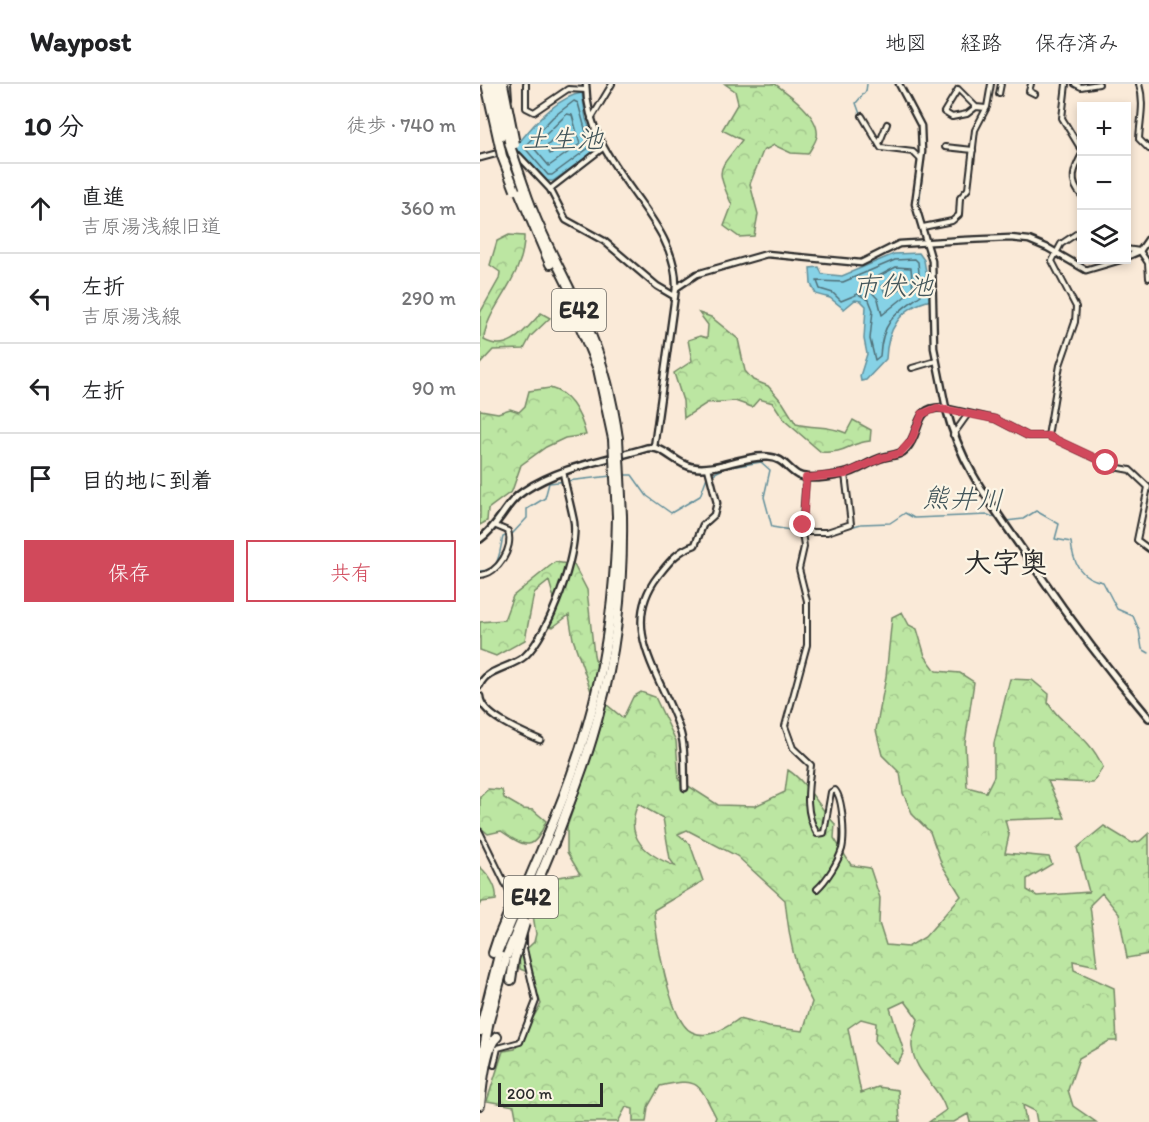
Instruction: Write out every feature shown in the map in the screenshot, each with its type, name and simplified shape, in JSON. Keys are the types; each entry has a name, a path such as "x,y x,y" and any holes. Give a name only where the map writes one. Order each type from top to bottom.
{"highway":[{"path":"484,84 502,156 521,188"},
{"name":"E42","path":"491,84 504,140 537,238 593,355 615,439"},
{"name":"E42","path":"480,1031 500,941 538,859 551,839 597,711 612,653 618,582 620,516 610,392 593,339 521,188 497,84"},
{"path":"503,84 521,188"},
{"path":"511,980 511,958 551,839"},
{"path":"493,953 500,941"},
{"name":"E42","path":"480,1070 492,1008 511,958"},
{"path":"480,1105 486,1062 493,1040 497,1037"}],"main road":[{"path":"480,539 496,526 522,492 563,472 654,447 688,466 708,468 732,461 765,457 779,459 800,476 806,478 845,474 881,458 900,453 911,441 922,414 930,409 946,408 953,435 968,470 1099,660 1149,718"}],"street":[{"path":"484,84 498,152"},
{"path":"495,139 514,131 508,84"},
{"path":"526,84 526,108 531,112 543,107 560,93 571,88 586,87 590,120 603,148 665,242 675,269 676,288 654,447"},
{"path":"560,93 562,84"},
{"path":"590,120 612,84"},
{"path":"899,84 921,126 921,160 915,204 932,261 936,361 946,408 995,419 1028,436 1048,436 1114,467 1130,470 1148,487 1137,540 1149,549"},
{"path":"923,227 957,218 960,198 968,189 975,130 986,108 991,84"},
{"path":"999,94 1001,84"},
{"path":"1031,84 1029,91 1035,94"},
{"path":"1066,84 1062,118 1077,144"},
{"path":"1075,84 1081,87 1099,84"},
{"path":"1139,84 1144,108 1140,121 1139,139 1149,149"},
{"path":"976,107 967,114 952,117 944,112 958,89 976,107 986,108"},
{"path":"862,116 884,150 913,152 921,160"},
{"path":"879,144 886,124"},
{"path":"945,147 973,150"},
{"path":"550,189 603,148"},
{"path":"480,158 498,152 511,152 519,156 550,189 566,220 604,241 657,286 674,296"},
{"path":"1077,164 1073,179 1077,187"},
{"path":"1048,436 1060,364 1075,322 1076,307 1052,266 1056,252 1064,241 1077,233"},
{"path":"676,288 688,278 752,257 776,254 861,263 890,247 1017,238 1035,242 1086,270 1106,264"},
{"path":"1131,255 1140,251 1149,238"},
{"path":"1131,250 1140,251 1148,263 1149,278"},
{"path":"912,368 936,361"},
{"path":"953,435 968,414"},
{"path":"686,788 683,741 645,648 641,631 642,615 644,599 653,583 675,554 695,545 703,525 714,515 717,503 708,468"},
{"path":"480,685 489,674 510,666 531,650 542,632 574,540 574,523 563,472"},
{"path":"802,532 827,532 851,524 845,474"},
{"path":"806,478 802,532 804,547 800,569 807,601 807,645 785,726 793,748 811,765 807,793 815,832 820,835 824,833 833,790 839,795 843,818 842,848 817,889"},
{"path":"480,575 497,569 510,542 508,531 496,526"},
{"path":"480,696 484,707 498,719 540,740"},
{"path":"480,832 518,912 525,933 524,949 536,1001 524,1037 520,1042 498,1048 494,1065"}],"green space":[{"path":"725,84 775,84 809,113 817,128 817,136 808,154 791,153 774,145 763,151 750,184 758,214 754,236 739,237 724,226 732,205 723,183 722,170 742,140 722,130 738,103 735,91"},
{"path":"509,235 524,236 523,252 512,279 491,316 484,340 493,344 509,342 523,332 541,313 550,318 531,336 524,349 493,350 480,364 480,313 499,279 500,272 490,265 497,241"},
{"path":"699,313 711,317 738,339 745,371 753,380 768,386 783,403 796,424 846,433 853,420 871,430 870,441 842,450 821,452 785,421 773,403 759,399 752,407 735,401 707,403 684,418 683,401 674,373 692,361 688,340 700,336 707,338 708,325"},
{"path":"550,388 570,400 586,435 565,438 546,447 521,465 512,491 488,509 487,521 480,525 480,410 498,413 510,409 519,412 525,406 529,391"},
{"path":"555,562 574,565 587,590 594,655 606,704 623,718 633,697 641,692 655,697 676,741 679,780 718,805 755,806 785,792 788,770 795,775 835,824 834,838 851,865 870,868 880,898 879,923 886,945 908,947 925,937 961,896 942,865 930,832 913,815 903,793 900,773 882,755 876,730 886,677 892,617 902,612 909,625 917,629 925,656 936,671 960,673 974,682 965,743 967,787 986,792 994,776 994,743 1010,679 1032,680 1049,694 1048,703 1090,746 1103,767 1093,783 1048,781 1065,818 1005,820 1009,835 1005,853 1049,857 1052,864 1027,879 1027,890 1037,896 1089,892 1077,848 1104,826 1132,843 1140,841 1149,833 1149,954 1127,958 1119,914 1102,893 1090,905 1097,966 1073,961 1074,970 1114,988 1117,1041 1109,1041 1079,1058 1068,1090 1073,1106 1096,1122 1037,1122 1035,1111 1023,1105 1026,1122 970,1122 968,1114 954,1122 929,1122 946,1110 914,1056 912,1040 918,1019 905,1001 890,1008 904,1052 897,1064 875,1042 876,1023 861,1019 848,1028 861,1093 878,1087 898,1090 900,1122 714,1122 716,1117 701,1090 696,1085 683,1082 660,1086 648,1107 646,1122 633,1122 633,1109 626,1107 618,1122 517,1122 514,1106 487,1101 503,1051 515,1049 541,1004 530,973 520,969 519,956 534,942 536,934 533,915 550,878 580,874 567,852 567,827 602,723 573,639 569,615 553,627 544,625 555,602 549,581 534,593 525,640 496,656 480,650 480,622 504,620 513,596","holes":["638,804 663,818 670,859 675,866 647,851 640,844 634,826","687,830 737,856 785,900 793,952 812,1002 803,1031 769,1027 739,1019 717,1032 705,1035 692,1032 684,1025 677,1013 665,977 654,910 703,881 690,844 678,834"]},
{"path":"488,789 502,790 504,798 523,809 533,810 546,821 542,831 533,842 528,844 517,841 501,831 488,834 480,827 480,797"},
{"path":"480,867 492,882 496,891 496,900 482,902 480,906"}],"water":[{"name":"土生池","path":"582,93 586,119 598,149 553,181 545,181 515,148 544,114 563,100"},
{"name":"市伏池","path":"919,253 924,260 931,300 920,303 903,314 897,321 889,339 886,359 866,380 861,381 860,376 867,354 864,339 866,306 861,301 855,300 844,309 830,298 816,294 811,284 810,268 819,267 822,274 842,276 894,254"}],"waterway":[{"path":"860,114 856,103 866,91 867,84"},
{"path":"864,123 874,139"},
{"path":"882,150 909,153 919,161"},
{"path":"919,207 923,167"},
{"name":"熊井川","path":"622,475 632,475 647,496 671,513 700,496 707,477 725,468 761,462 770,470 764,497 772,527 802,532"},
{"name":"熊井川","path":"480,571 492,568 500,554 503,537 513,533 527,518 527,509 545,498 549,483 611,476"},
{"name":"熊井川","path":"1006,521 1023,519 1036,511 1059,524 1055,539 1071,542 1076,563 1083,573 1103,582 1117,609 1133,616 1139,630 1142,649 1149,653"},
{"name":"熊井川","path":"813,534 823,535 861,524 890,523 905,513 914,518 988,515 998,519"}],"district":[{"name":"大字奥","path":"1006,562"}],"route":[{"path":"803,525 806,478 845,474 871,461 900,453 911,441 922,414 930,409 946,408 982,418 995,419 1020,433 1036,437 1048,436 1106,463"}]}
